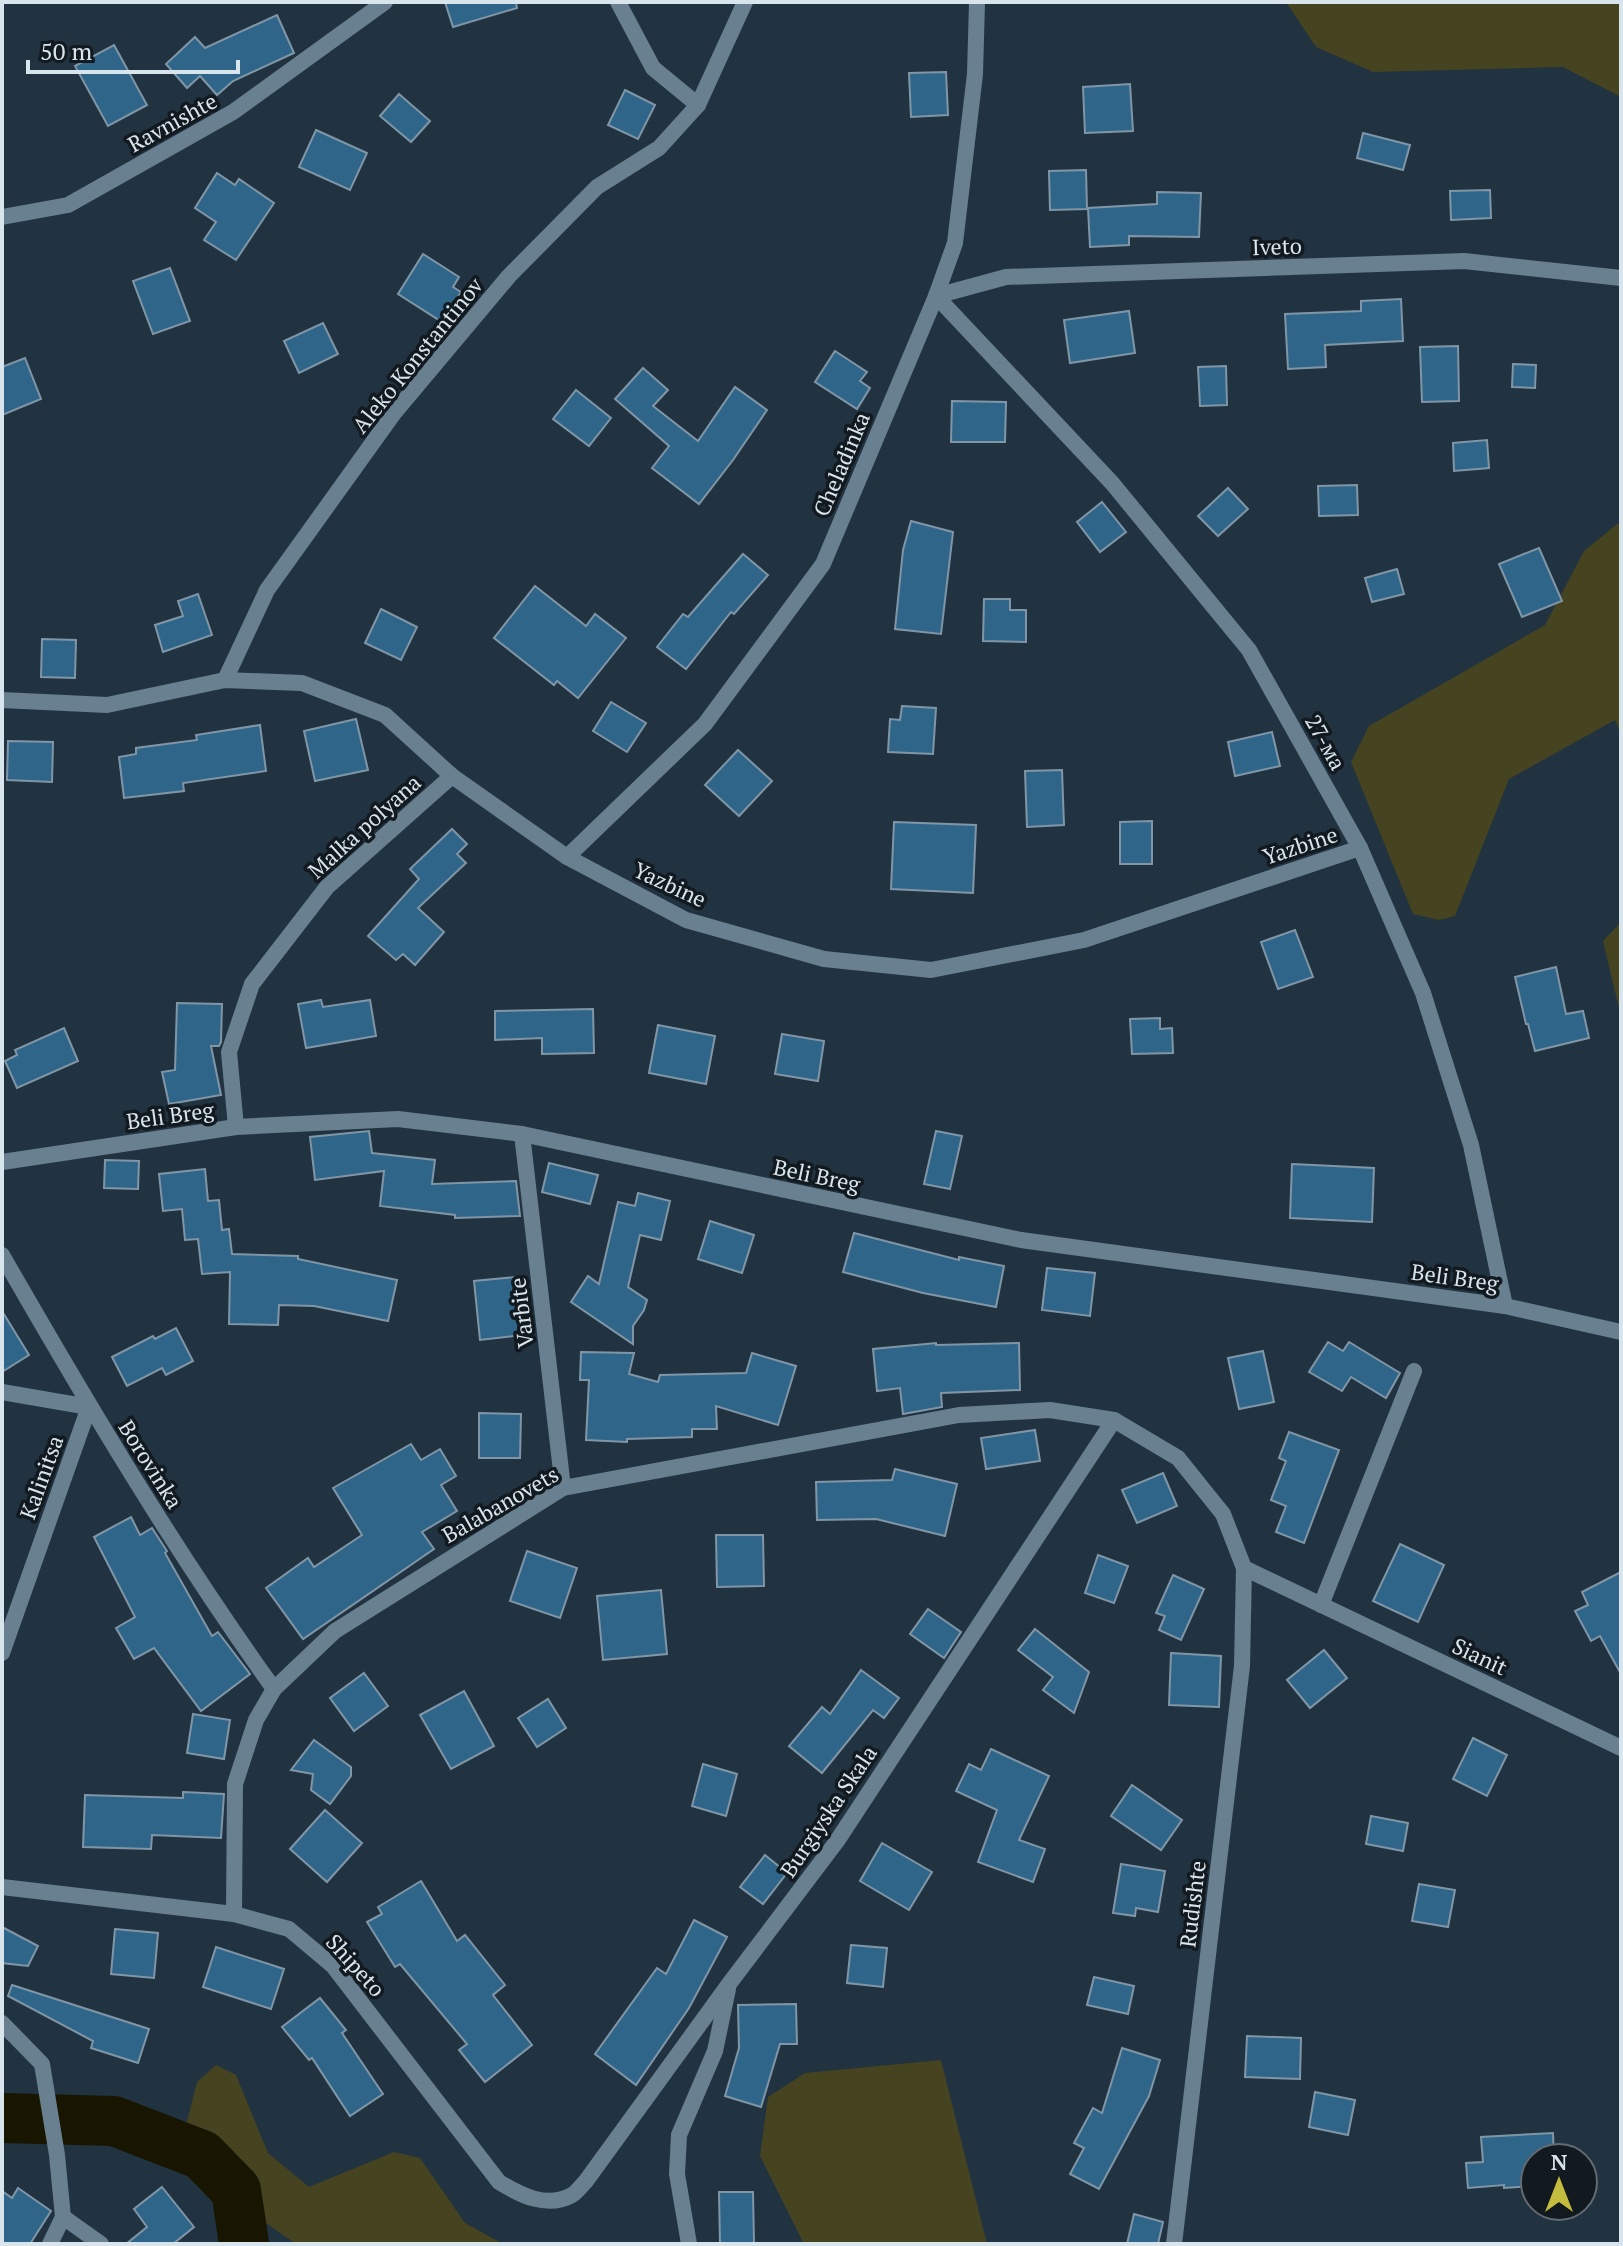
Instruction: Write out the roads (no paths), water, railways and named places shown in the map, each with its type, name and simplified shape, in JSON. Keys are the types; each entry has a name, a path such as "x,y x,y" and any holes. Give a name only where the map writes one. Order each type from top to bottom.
{"street":[{"name":"Ravnishte","path":"2,217 68,205 233,112 385,2"},
{"path":"618,2 653,68 698,105"},
{"name":"Aleko Konstantinov","path":"225,680 267,590 394,413 520,265 597,187 659,148 698,105 745,2"},
{"name":"Cheladinka","path":"567,857 705,724 823,564 936,296 955,243 975,74 977,2"},
{"name":"Iveto","path":"936,296 1006,277 1464,261 1621,278"},
{"name":"27-ма","path":"936,296 1112,483 1249,650 1360,848 1423,993 1471,1145 1505,1306"},
{"name":"Yazbine","path":"2,700 107,705 225,680 302,683 385,715 452,776 567,857 686,920 824,959 931,970 1084,940 1360,848"},
{"name":"Malka polyana","path":"236,1127 229,1052 252,984 327,887 452,776"},
{"name":"Beli Breg","path":"2,1162 236,1127 398,1119 522,1134 1021,1240 1505,1306 1621,1332"},
{"name":"Varbite","path":"522,1134 563,1488"},
{"name":"Borovinka","path":"2,1255 89,1407 224,1619 274,1689"},
{"path":"1321,1605 1414,1371"},
{"path":"2,1392 89,1407"},
{"name":"Kalinitsa","path":"2,1653 89,1407"},
{"name":"Balabanovets","path":"234,1914 235,1784 256,1720 274,1689 335,1631 563,1488 959,1415 1050,1410 1114,1420"},
{"path":"1114,1420 1178,1458 1223,1514 1244,1568"},
{"name":"Burgiyska Skala","path":"551,2200 572,2195 586,2181 837,1841 1114,1420"},
{"name":"Sianit","path":"1244,1568 1621,1748"},
{"name":"Rudishte","path":"1174,2244 1242,1666 1244,1568"},
{"name":"Shipeto","path":"2,1887 234,1914 289,1929 333,1966 499,2182 536,2200 551,2200"},
{"path":"689,2244 677,2174 679,2135 715,2051 729,1984"},
{"path":"2,2023 42,2064 63,2217 50,2244"},
{"path":"63,2217 101,2244"}],"waterway":[{"path":"2,2118 114,2121 202,2155 236,2190 244,2244"}]}
